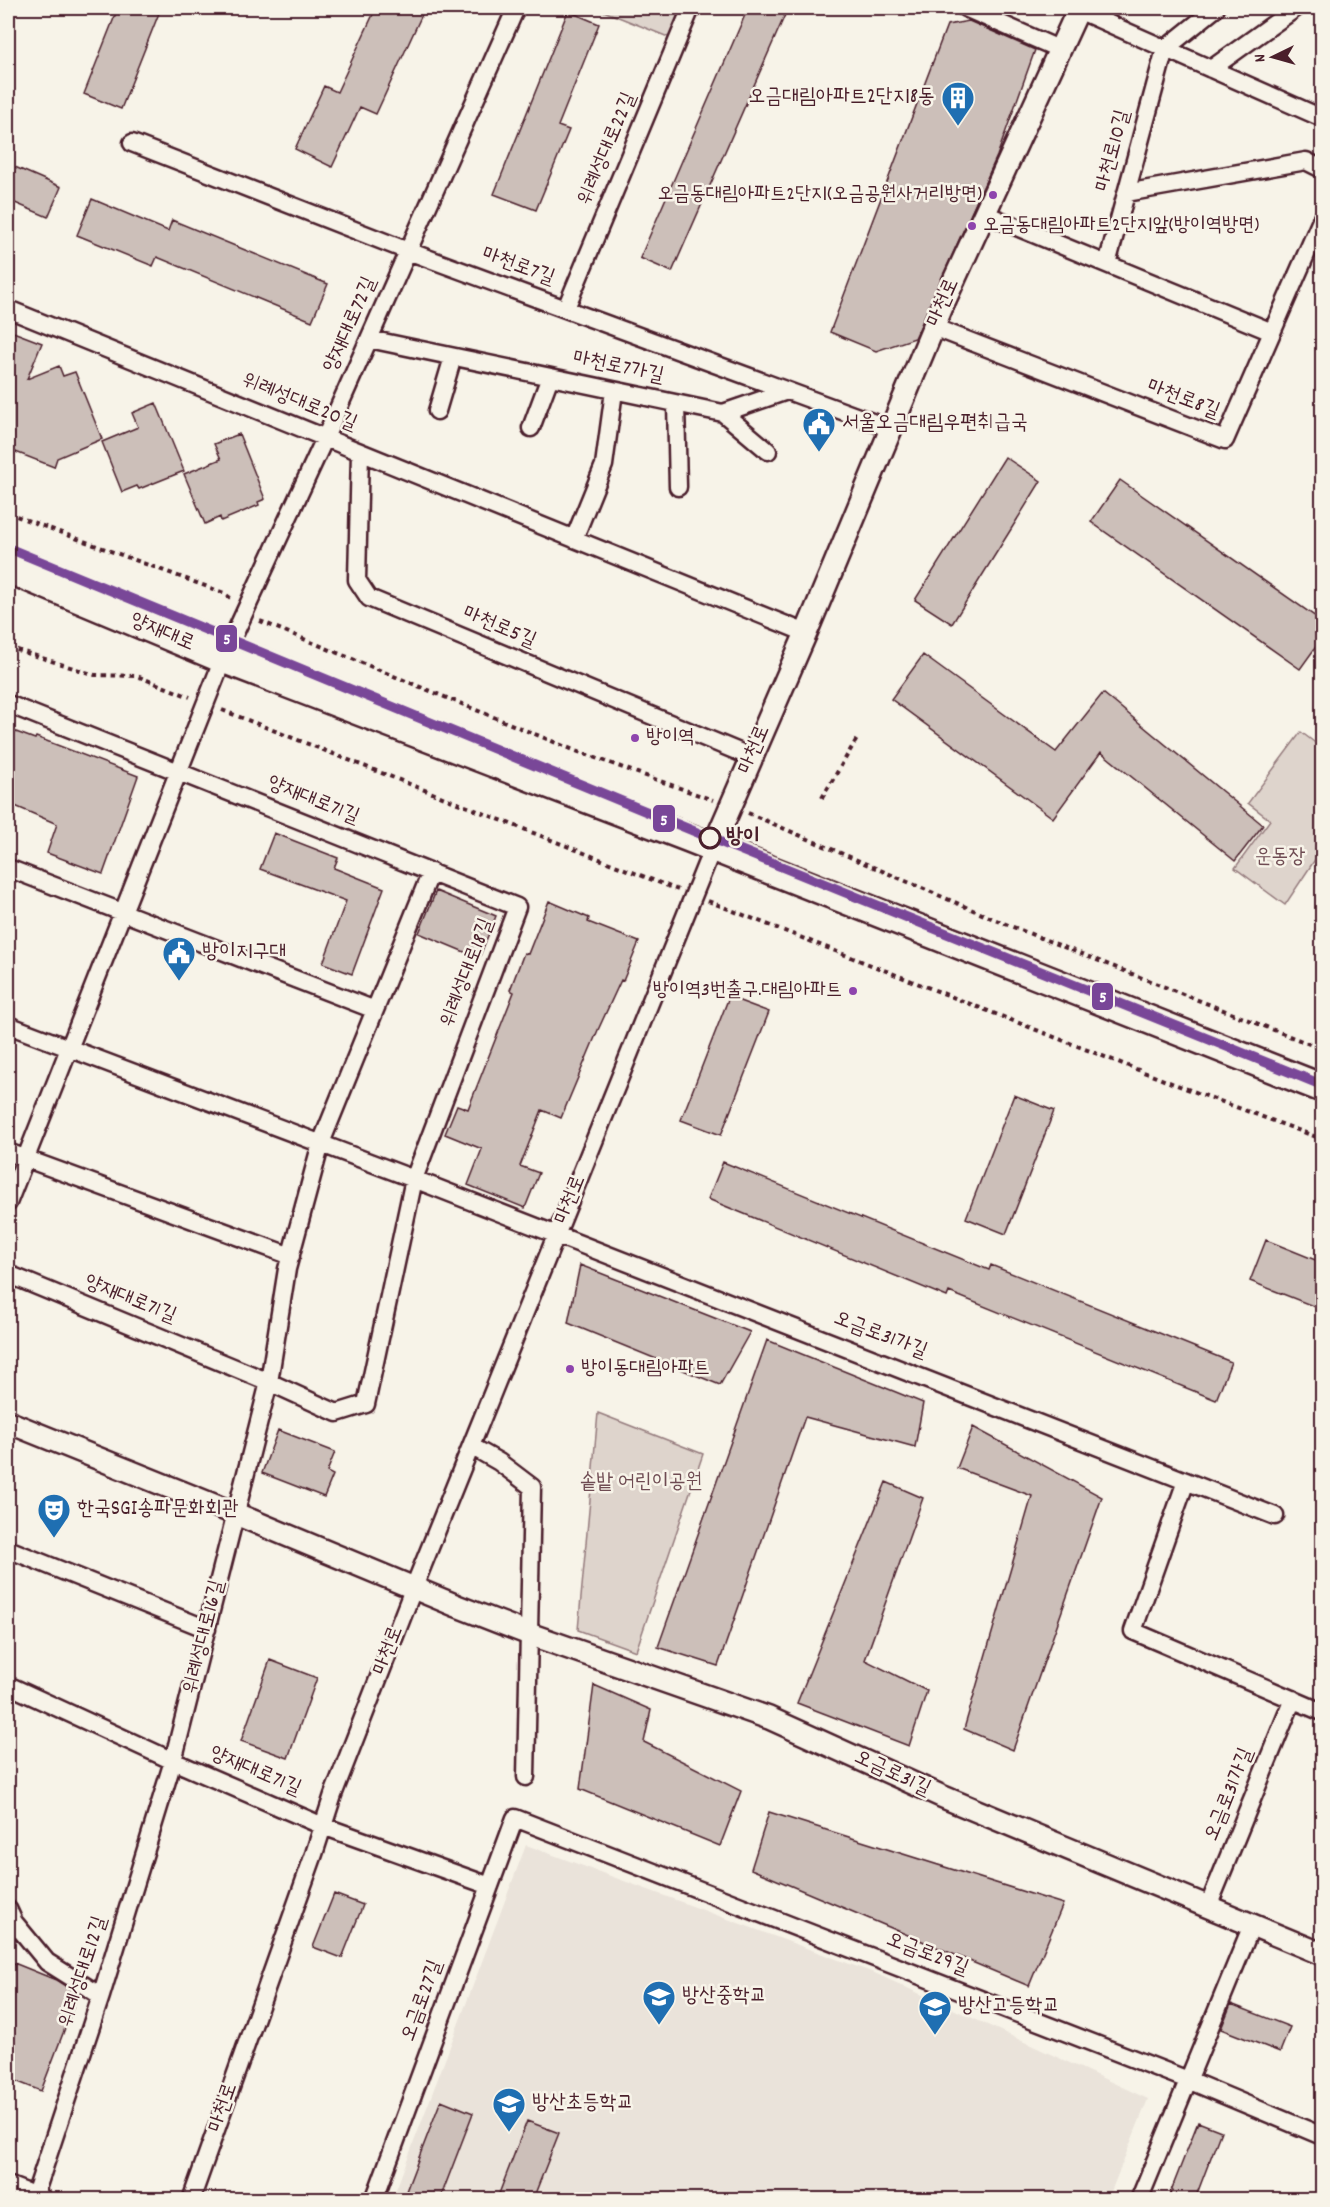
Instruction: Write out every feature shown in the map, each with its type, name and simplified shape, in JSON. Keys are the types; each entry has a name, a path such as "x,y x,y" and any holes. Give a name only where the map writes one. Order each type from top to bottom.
{"main road":[{"name":"양재대로","path":"8,569 223,659 713,847 1323,1088"}],"street":[{"name":"양재대로72길","path":"223,659 325,438 516,8"},
{"name":"위례성대로22길","path":"566,308 691,8"},
{"path":"965,8 1061,50"},
{"path":"1165,49 1216,8"},
{"path":"1211,69 1296,8"},
{"path":"1079,9 1323,118"},
{"name":"마천로","path":"191,2199 333,1795 414,1587 693,895 806,633 933,327 1079,9"},
{"name":"마천로10길","path":"1107,264 1165,49"},
{"name":"마천로7길","path":"132,143 408,251 891,429"},
{"path":"1126,193 1306,161 1323,169"},
{"path":"985,214 1272,332"},
{"name":"마천로8길","path":"933,327 1225,440 1323,218"},
{"name":"위례성대로20길","path":"8,309 806,633"},
{"name":"마천로7가길","path":"369,339 723,413 768,451"},
{"path":"437,411 453,357"},
{"name":"마천로7가길","path":"531,428 550,377"},
{"path":"574,539 604,465 614,391"},
{"name":"마천로7가길","path":"723,413 787,391"},
{"name":"마천로7가길","path":"676,404 678,487"},
{"name":"마천로5길","path":"360,452 357,580 369,598 751,757"},
{"path":"8,1203 223,659"},
{"name":"양재대로71길","path":"8,704 431,872"},
{"path":"8,868 375,1010"},
{"path":"236,1514 269,1382 291,1256 321,1143 431,872"},
{"name":"위례성대로18길","path":"269,1382 337,1413 366,1404 414,1179 517,907 431,872"},
{"path":"8,1025 557,1234"},
{"path":"8,1152 291,1256"},
{"name":"오금로31가길","path":"557,1234 1275,1516"},
{"name":"양재대로71길","path":"8,1274 269,1382"},
{"path":"8,1422 414,1587"},
{"path":"471,1446 499,1462 532,1487 526,1777"},
{"path":"1186,1481 1133,1631 1323,1712"},
{"name":"위례성대로16길","path":"173,1761 236,1514"},
{"path":"8,1548 207,1629"},
{"name":"오금로31길","path":"414,1587 530,1634 769,1718 941,1796 1323,1954"},
{"name":"양재대로71길","path":"8,1685 173,1761 323,1826 490,1886"},
{"name":"오금로31가길","path":"1208,1907 1293,1699"},
{"name":"위례성대로12길","path":"8,2185 40,2197 173,1761"},
{"name":"오금로27길","path":"374,2199 515,1818"},
{"name":"오금로29길","path":"515,1818 1188,2080 1323,2136"},
{"path":"8,1909 14,1922 47,1962 101,1996"},
{"path":"1139,2199 1252,1925"}],"path":[{"path":"8,513 224,593 256,620 576,751 730,806 1003,923 1323,1049"},
{"path":"8,647 95,675 137,676 452,802 1174,1084 1323,1139"},
{"path":"822,798 858,736"}],"shaded area":[{"path":"526,1845 877,1974 1148,2099 1108,2199 392,2200"}],"green space":[{"path":"596,8 691,8 678,41"},
{"name":"운동장","path":"1301,732 1322,748 1322,849 1285,905 1235,868 1270,820 1248,803"},
{"name":"솥밭 어린이공원","path":"598,1413 703,1454 636,1651 578,1630"}],"building":[{"path":"118,8 161,8 121,109 84,94"},
{"path":"376,8 425,8 376,114 360,107 332,167 295,149 324,86 337,92"},
{"path":"748,8 788,8 672,272 640,258"},
{"path":"568,11 599,24 558,126 569,130 536,210 494,194"},
{"name":"오금대림아파트2단지8동","path":"969,21 1035,50 997,156 915,338 876,351 830,332 947,25"},
{"path":"8,164 61,187 48,217 8,200"},
{"path":"92,199 168,231 172,220 328,284 312,321 157,257 153,266 77,235"},
{"path":"8,330 42,343 27,379 59,366 63,376 75,372 102,439 57,458 54,467 8,449"},
{"path":"156,403 184,471 139,489 137,486 122,492 102,442 138,427 132,413"},
{"path":"239,434 265,499 258,502 259,505 221,521 220,517 205,524 184,474 221,459 214,444"},
{"path":"1005,457 1041,481 952,624 915,600"},
{"path":"1120,480 1323,622 1323,637 1300,669 1091,522"},
{"path":"923,655 1056,752 1103,693 1263,825 1235,861 1101,752 1053,818 891,699"},
{"path":"8,729 35,739 36,737 138,776 103,874 47,853 57,824 8,803"},
{"path":"274,833 338,858 334,868 384,888 352,974 323,963 346,901 260,869"},
{"path":"436,891 496,916 479,958 419,933"},
{"path":"549,901 589,918 588,922 639,942 623,981 621,980 598,1030 561,1118 542,1110 520,1166 539,1173 525,1208 468,1185 482,1149 445,1134 457,1105 468,1109 514,992 510,990 524,953 528,954"},
{"path":"729,997 769,1012 721,1135 681,1120"},
{"path":"1014,1095 1054,1111 1006,1234 966,1218"},
{"path":"723,1162 989,1270 991,1265 1231,1362 1216,1400 949,1292 947,1297 708,1199"},
{"path":"1266,1240 1323,1263 1323,1310 1250,1281"},
{"path":"580,1265 750,1332 720,1385 568,1323"},
{"path":"767,1340 923,1403 915,1447 805,1417 718,1666 658,1647"},
{"path":"973,1427 1102,1497 1013,1750 964,1729 1032,1496 957,1468"},
{"path":"278,1430 335,1452 327,1472 333,1475 324,1497 262,1473"},
{"path":"886,1482 923,1498 865,1660 927,1691 909,1746 797,1703"},
{"path":"270,1660 317,1678 288,1758 241,1741"},
{"path":"594,1685 651,1710 644,1742 741,1791 720,1846 580,1789"},
{"path":"769,1812 1063,1904 1029,1986 751,1869"},
{"path":"334,1894 363,1905 342,1958 313,1947"},
{"path":"14,1963 56,1980 78,1994 41,2091 8,2078 8,1979"},
{"path":"1231,2004 1290,2027 1280,2052 1221,2029"},
{"path":"441,2100 473,2113 440,2199 403,2199"},
{"path":"527,2121 559,2133 533,2199 497,2199"},
{"path":"1198,2122 1221,2131 1195,2199 1178,2199 1169,2196"}],"transit line":[{"name":"5","path":"8,548 713,839 1322,1085"}],"place":[{"name":"오금대림아파트2단지8동","path":"958,127"},
{"name":"오금동대림아파트2단지(오금공원사거리방면)","path":"993,195"},
{"name":"오금동대림아파트2단지앞(방이역방면)","path":"972,226"},
{"name":"서울오금대림우편취급국","path":"819,453"},
{"name":"방이역","path":"635,738"},
{"name":"방이","path":"710,838"},
{"name":"방이지구대","path":"179,982"},
{"name":"방이역3번출구.대림아파트","path":"853,991"},
{"name":"방이동대림아파트","path":"570,1369"},
{"name":"한국SGI송파문화회관","path":"54,1539"},
{"name":"방산중학교","path":"659,2026"},
{"name":"방산고등학교","path":"935,2036"},
{"name":"방산초등학교","path":"509,2133"}]}
